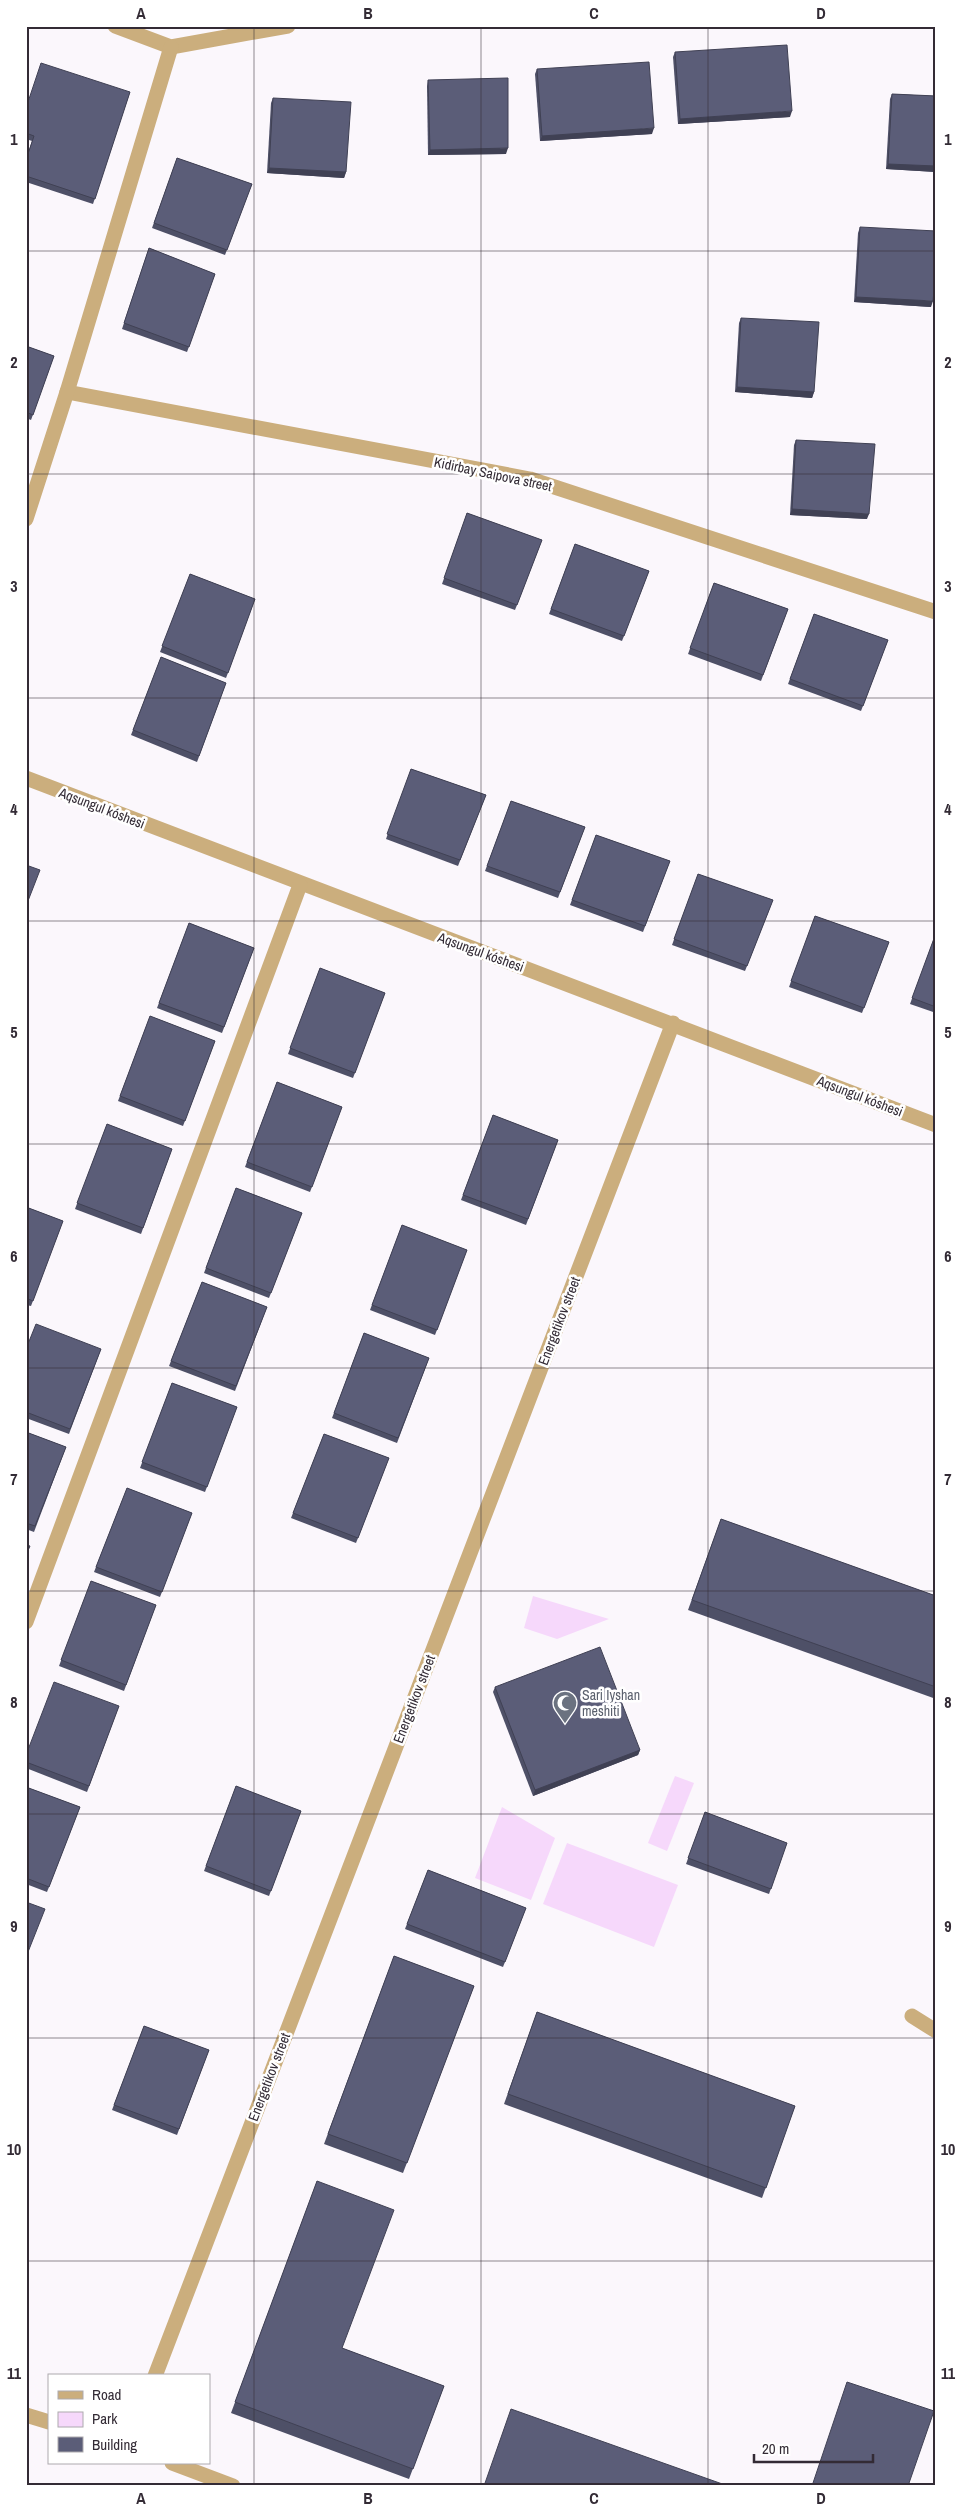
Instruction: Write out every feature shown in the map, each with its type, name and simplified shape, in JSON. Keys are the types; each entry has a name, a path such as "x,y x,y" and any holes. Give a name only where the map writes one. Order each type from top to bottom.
{"street":[{"path":"115,26 171,47 288,26"},
{"path":"26,519 32,474 67,392 171,47"},
{"name":"Kidirbay Saipova street","path":"67,392 530,479 936,612"},
{"name":"Aqsungul kóshesi","path":"26,778 300,885 673,1023 936,1125"},
{"path":"26,1622 300,885"},
{"name":"Energetikov street","path":"156,2374 673,1023"},
{"path":"912,2016 936,2031"},
{"path":"26,2414 48,2422"},
{"path":"175,2464 233,2486"}],"green space":[{"path":"533,1596 609,1619 557,1639 524,1628"},
{"path":"675,1776 694,1783 667,1851 648,1843"},
{"path":"502,1807 555,1838 531,1900 475,1878"},
{"path":"567,1843 678,1885 654,1947 543,1904"}],"building":[{"path":"787,45 792,111 680,119 675,52"},
{"path":"649,62 654,128 542,136 537,69"},
{"path":"41,63 130,92 95,199 26,176 26,160 34,136 26,133 26,108"},
{"path":"508,78 508,148 430,150 428,80"},
{"path":"892,94 936,96 936,166 888,164"},
{"path":"273,98 351,102 346,172 269,168"},
{"path":"177,158 252,184 227,250 154,223"},
{"path":"860,227 936,231 936,270 933,301 856,297"},
{"path":"149,248 215,274 189,347 124,323"},
{"path":"741,318 819,322 814,392 737,387"},
{"path":"26,346 54,356 33,415 26,412"},
{"path":"796,440 875,444 869,514 792,509"},
{"path":"467,513 542,540 517,605 444,578"},
{"path":"575,544 649,571 624,636 551,609"},
{"path":"190,574 255,599 228,673 162,646"},
{"path":"714,583 788,609 763,675 690,648"},
{"path":"814,614 888,640 863,706 790,679"},
{"path":"161,657 226,683 199,756 133,730"},
{"path":"411,769 486,795 460,860 387,834"},
{"path":"511,801 585,827 560,892 487,866"},
{"path":"596,835 670,861 645,926 572,900"},
{"path":"26,865 40,870 26,906"},
{"path":"698,874 773,900 747,966 674,939"},
{"path":"815,916 889,942 864,1008 791,981"},
{"path":"189,923 254,948 224,1027 159,1003"},
{"path":"936,933 936,1007 912,998"},
{"path":"320,968 385,993 355,1073 290,1048"},
{"path":"150,1016 215,1041 185,1121 120,1096"},
{"path":"277,1082 342,1107 312,1187 247,1162"},
{"path":"493,1115 558,1140 528,1219 463,1195"},
{"path":"107,1124 172,1149 143,1228 77,1203"},
{"path":"236,1188 302,1213 271,1293 206,1268"},
{"path":"26,1207 63,1221 33,1301 26,1298"},
{"path":"402,1225 467,1250 437,1330 372,1305"},
{"path":"202,1282 267,1307 236,1386 171,1361"},
{"path":"36,1324 101,1349 70,1429 26,1412 26,1349"},
{"path":"364,1333 429,1358 398,1438 334,1413"},
{"path":"172,1383 237,1407 207,1487 142,1462"},
{"path":"26,1432 66,1447 35,1526 26,1523"},
{"path":"324,1434 389,1458 358,1538 293,1513"},
{"path":"127,1488 192,1513 162,1592 96,1567"},
{"path":"721,1519 936,1596 936,1687 692,1600"},
{"path":"26,1545 30,1546 26,1555"},
{"path":"91,1581 156,1605 126,1685 61,1660"},
{"name":"Sari Iyshan meshiti","path":"600,1647 640,1750 535,1790 495,1687"},
{"path":"54,1682 119,1706 89,1786 26,1762 26,1755"},
{"path":"236,1786 301,1811 271,1891 206,1866"},
{"path":"26,1787 80,1807 49,1887 26,1878"},
{"path":"705,1812 787,1843 771,1889 688,1858"},
{"path":"428,1870 526,1908 505,1962 407,1924"},
{"path":"26,1902 45,1909 26,1957"},
{"path":"394,1956 474,1986 407,2163 328,2134"},
{"path":"537,2012 795,2106 766,2188 508,2094"},
{"path":"144,2026 209,2050 179,2129 114,2105"},
{"path":"317,2181 394,2210 342,2348 444,2386 413,2469 235,2402"},
{"path":"847,2382 934,2411 908,2486 812,2486"},
{"path":"511,2409 728,2486 484,2486"}],"place":[{"name":"Sari Iyshan meshiti","path":"565,1724"}]}
